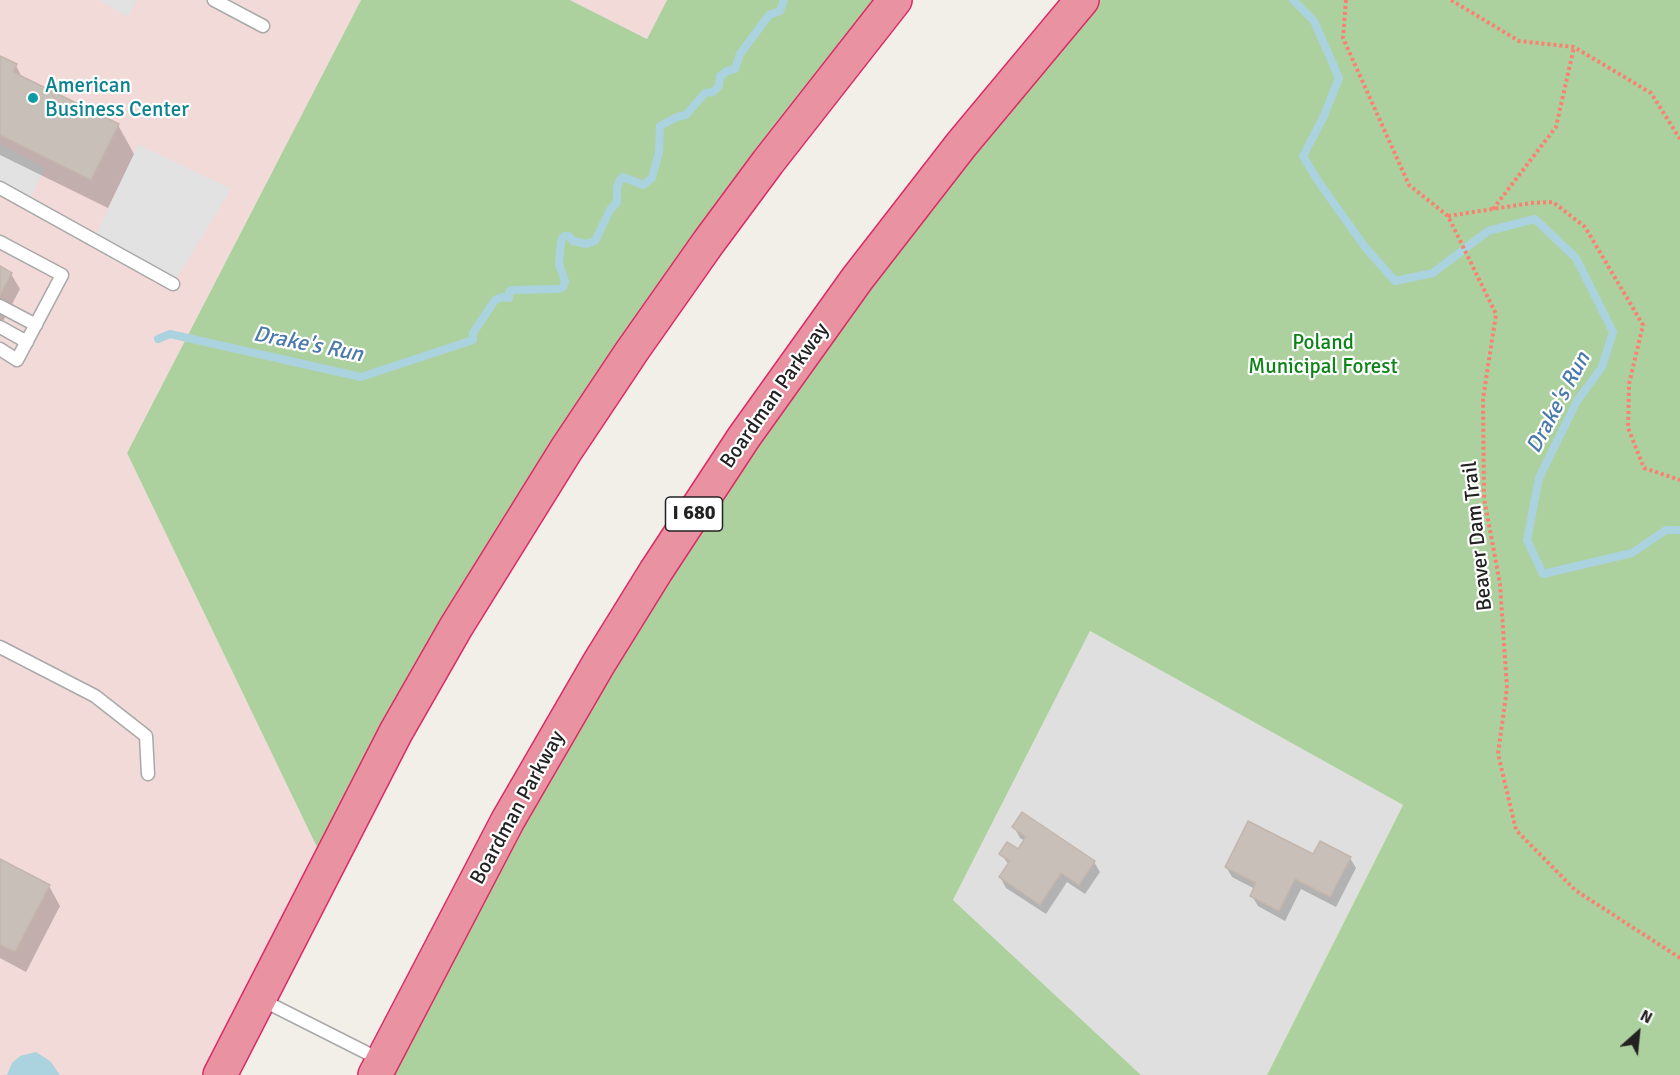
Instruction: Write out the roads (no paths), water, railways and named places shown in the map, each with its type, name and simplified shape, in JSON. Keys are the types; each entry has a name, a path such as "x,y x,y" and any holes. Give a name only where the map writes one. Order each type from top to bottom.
{"highway":[{"path":"220,1075 396,732 456,627 566,450 708,243 768,162 895,0"},
{"name":"Boardman Parkway","path":"379,1068 508,820 599,663 744,437 857,279 961,145 1082,0"}],"lane":[{"path":"214,0 264,26"},
{"path":"0,188 173,284"},
{"path":"0,242 62,275 17,360 0,349"},
{"path":"0,306 36,325"},
{"path":"0,327 27,342"},
{"path":"0,647 95,696 146,736 148,774"},
{"path":"260,998 379,1068"}],"water":[{"path":"36,1052 50,1061 60,1075 7,1075 12,1063 20,1056"}],"waterway":[{"name":"Drake's Run","path":"158,339 170,334 361,377 473,340 473,333 495,300 502,297 509,298 511,290 563,287 565,281 559,264 561,241 564,236 587,244 595,241 610,210 617,202 617,187 620,180 623,177 643,185 652,178 659,152 660,126 686,115 705,93 713,92 719,86 720,76 735,69 740,54 769,15 780,11 784,0"},
{"name":"Drake's Run","path":"1293,0 1314,21 1339,78 1323,118 1303,156 1365,247 1395,281 1433,273 1488,231 1535,219 1576,258 1613,332 1602,367 1577,401 1539,478 1527,540 1543,574 1632,553 1666,530 1680,530"}],"place":[{"name":"American Business Center","path":"33,98"}],"park label":[{"name":"Poland Municipal Forest","path":"1323,355"}]}
